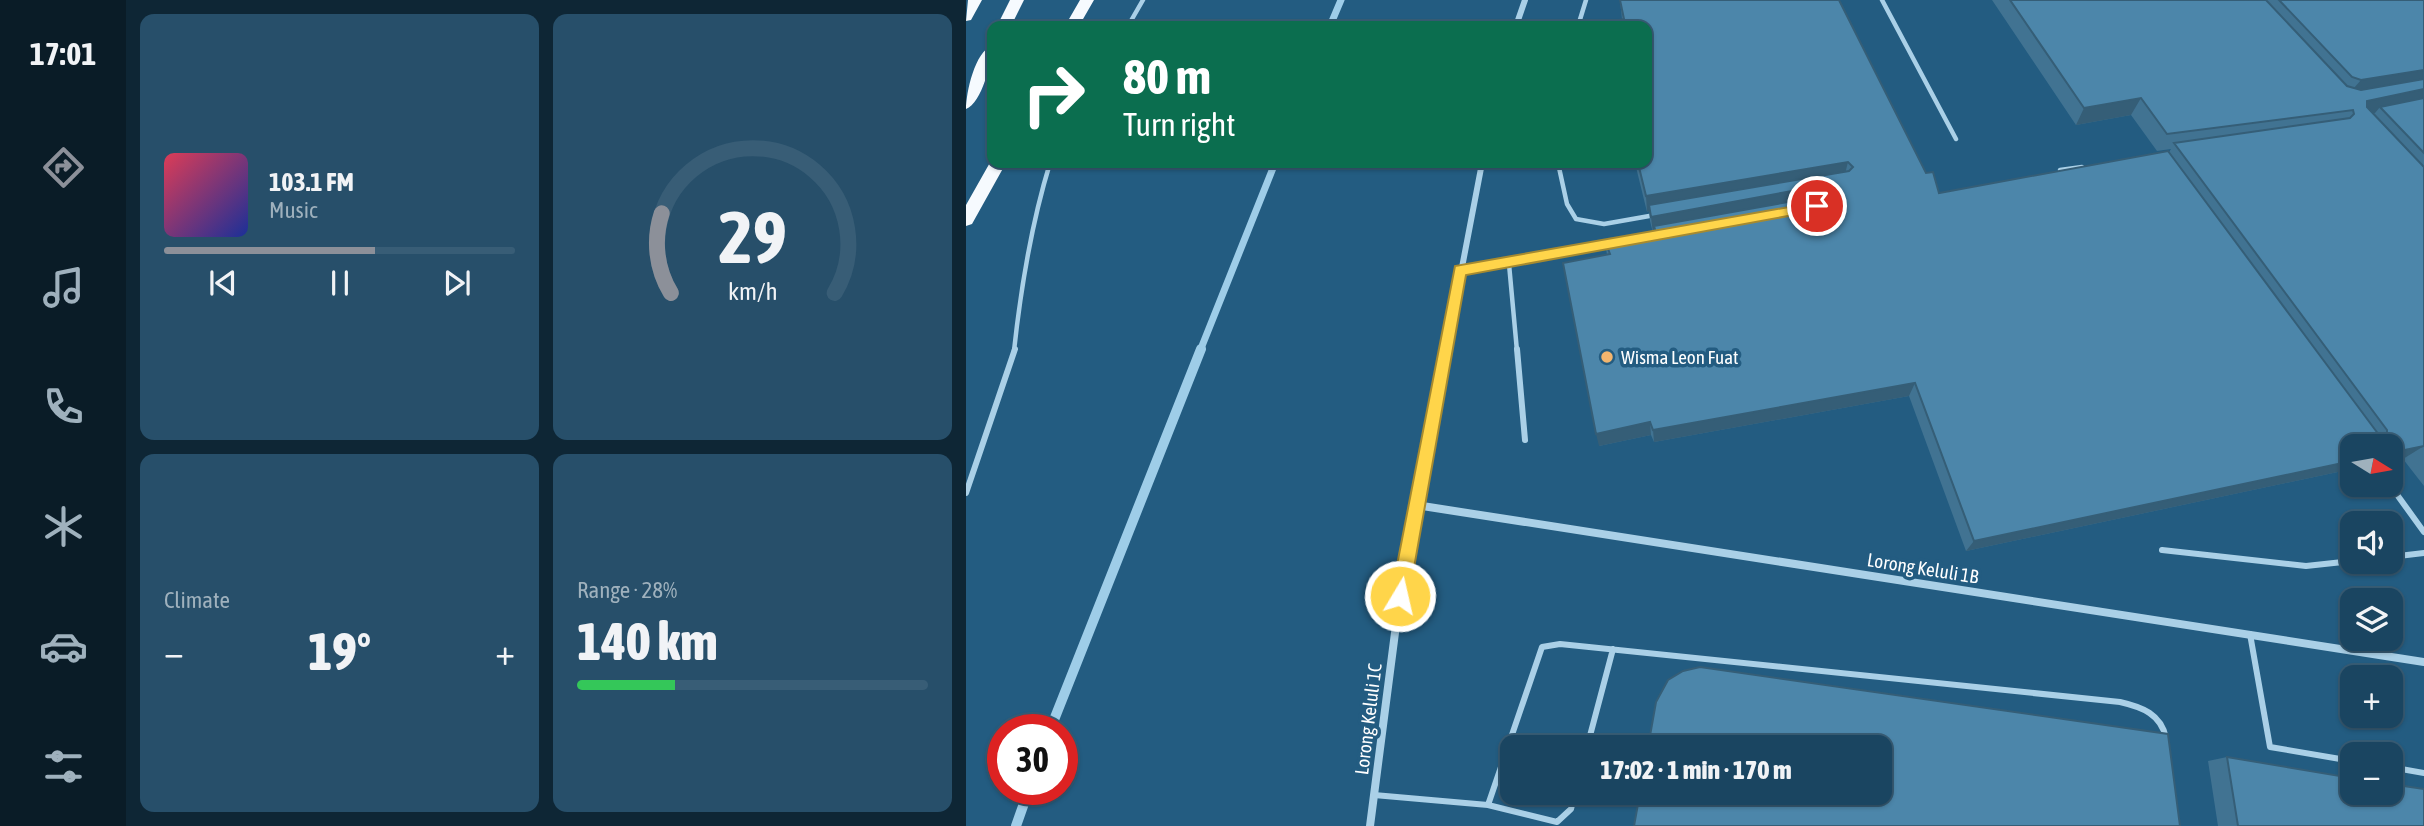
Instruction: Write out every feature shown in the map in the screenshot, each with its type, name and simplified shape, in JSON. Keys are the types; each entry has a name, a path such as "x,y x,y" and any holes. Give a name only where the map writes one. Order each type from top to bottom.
{"highway":[{"path":"966,17 975,0"},
{"path":"1007,21 1017,0"},
{"path":"1075,21 1087,0"},
{"path":"966,104 987,60"},
{"path":"966,220 995,168"}],"street":[{"path":"1518,21 1525,0"},
{"name":"Lorong Keluli 1C","path":"1370,826 1403,571 1481,168"},
{"name":"Lorong Keluli 1B","path":"1416,505 2424,662"}],"lane":[{"path":"1131,21 1143,0"},
{"path":"1580,21 1586,0"},
{"path":"1882,0 1956,139"},
{"path":"2060,170 2088,166"},
{"path":"966,492 1014,355 1021,283 1035,211 1048,168"},
{"path":"1559,168 1567,204 1576,219 1604,224 1658,215"},
{"path":"1460,270 1509,264 1616,244"},
{"path":"1509,264 1525,440"},
{"path":"2399,497 2424,532"},
{"path":"2162,551 2306,566 2340,562"},
{"path":"2403,555 2424,553"},
{"path":"2250,634 2270,747 2340,759"},
{"path":"1488,805 1542,647 1560,643 2120,702 2148,709 2165,727 2168,752"},
{"path":"1590,735 1613,649"},
{"path":"2403,769 2424,773"},
{"path":"1374,795 1488,805 1542,822 1557,822 1572,805"}],"building":[{"path":"1620,0 1839,0 1926,173 1933,172 1939,193 2168,151 2378,434 2340,434 2340,464 1974,541 1915,383 1653,430 1650,422 1596,434 1563,263 1610,254 1605,241 1656,233 1654,226 1821,196 1825,191 1819,186 1651,217 1649,205 1849,171 1853,167 1848,162 1646,196 1639,168 1652,168 1652,21 1613,21 1624,19"},
{"path":"2010,0 2266,0 2347,86 2361,90 2424,79 2424,89 2367,101 2367,107 2424,167 2424,446 2403,450 2403,434 2387,434 2387,430 2174,143 2350,118 2354,114 2353,110 2167,134 2141,98 2084,108"},
{"path":"2279,0 2424,0 2424,70 2361,80 2352,77"},
{"path":"2424,98 2424,153 2380,107"},
{"path":"1700,667 2168,734 2180,826 1634,826 1638,805 1892,805 1892,735 1650,735 1656,702 1668,680 1683,671"},
{"path":"2227,757 2340,776 2340,805 2403,805 2403,786 2424,789 2424,826 2238,826"}],"waterway":[{"path":"1332,21 1341,0"},
{"path":"1200,351 1273,168"},
{"path":"1056,714 1201,349"},
{"path":"1016,826 1023,805"}],"place":[{"name":"Wisma Leon Fuat","path":"1607,357"}],"route":[{"path":"1400,596 1460,270 1509,264 1817,206"}]}
